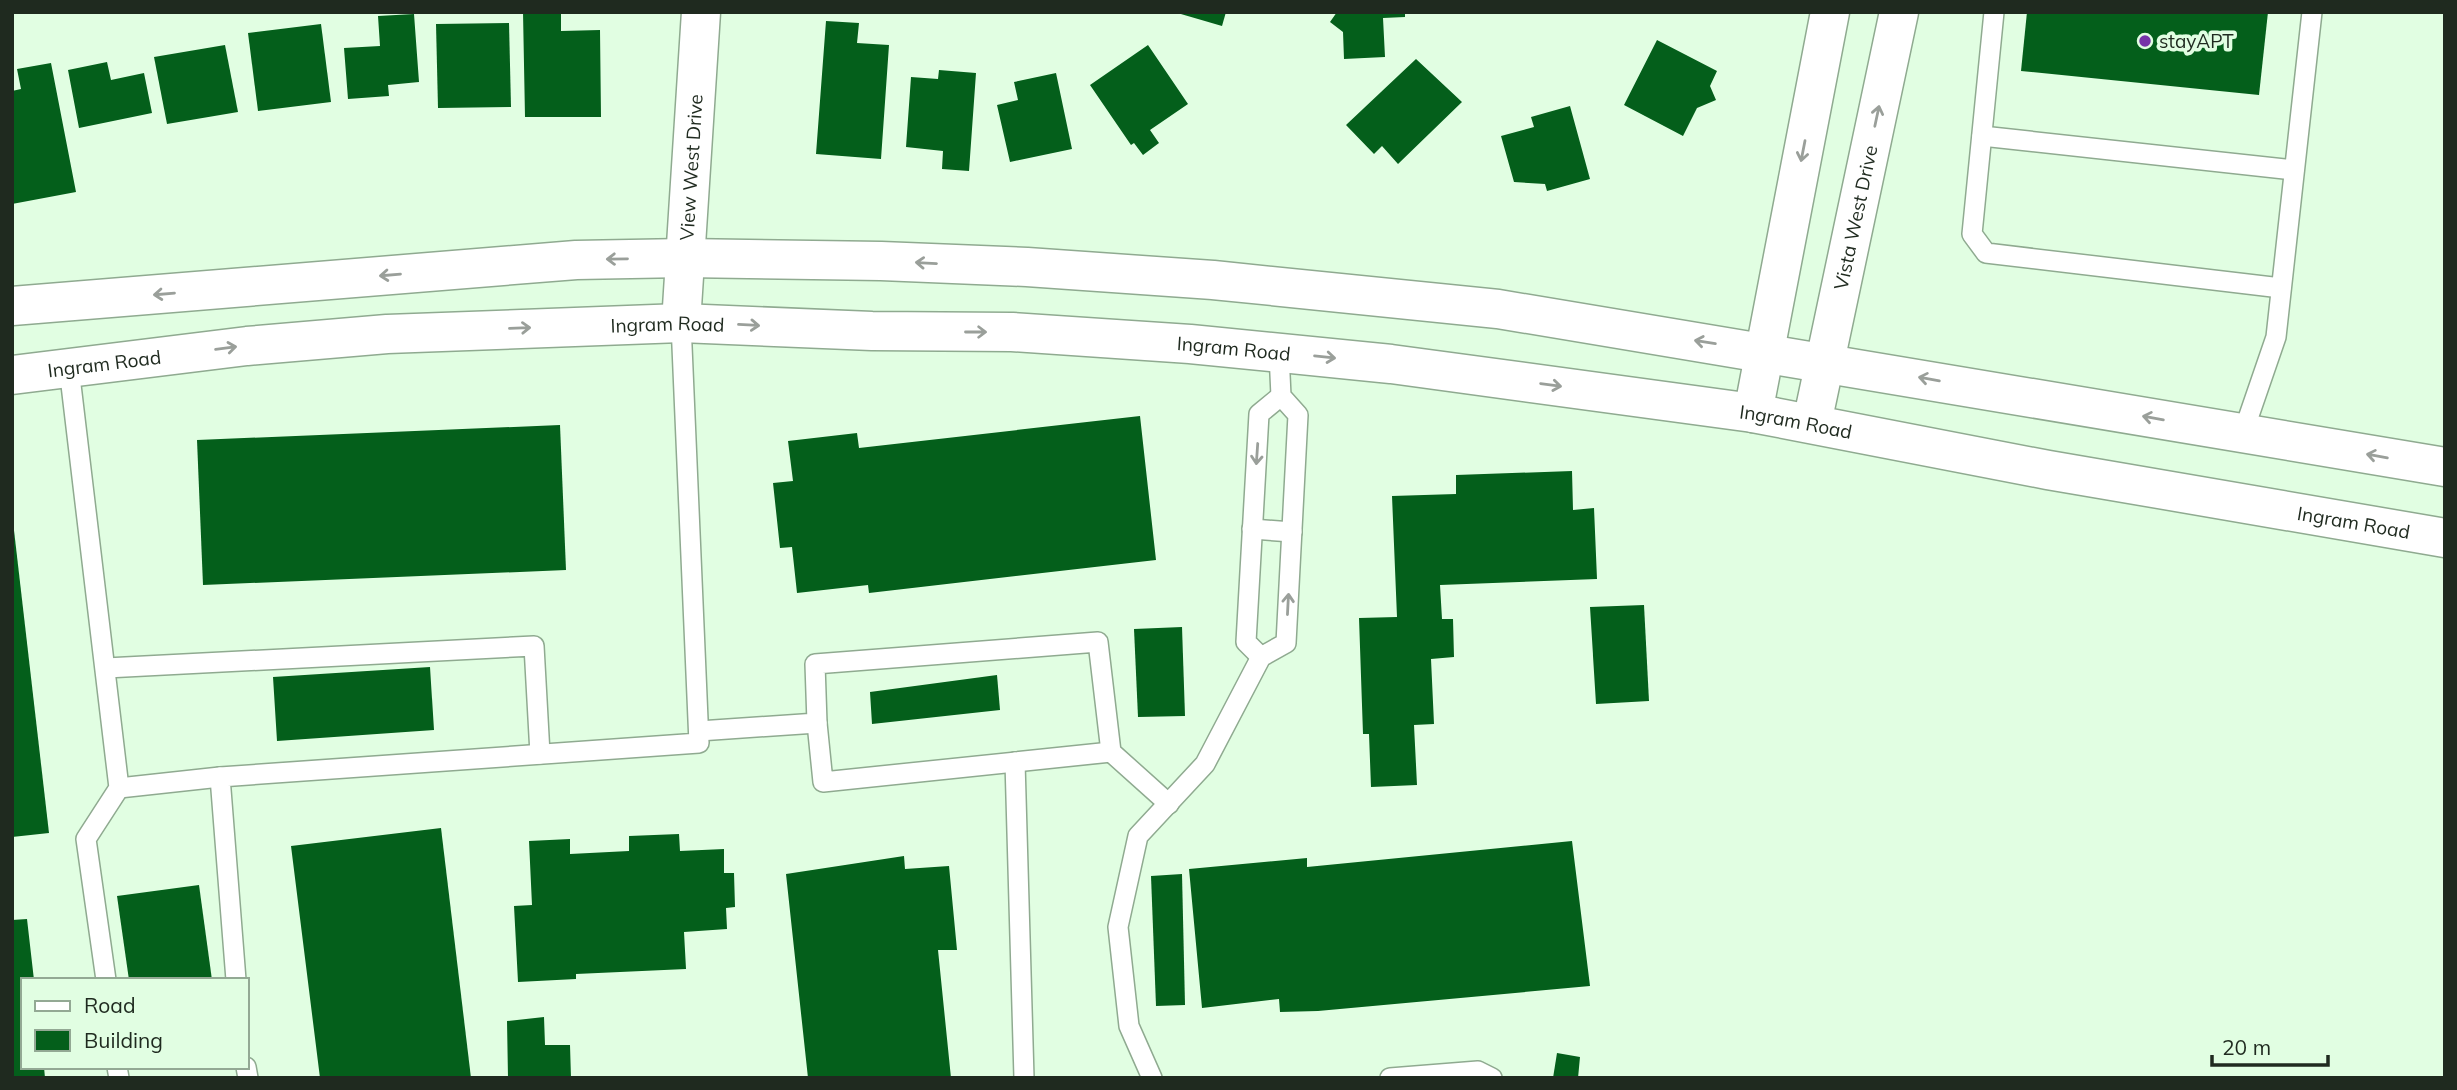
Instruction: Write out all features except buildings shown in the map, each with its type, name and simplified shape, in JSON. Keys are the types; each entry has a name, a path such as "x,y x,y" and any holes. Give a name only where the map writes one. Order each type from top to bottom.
{"main road":[{"name":"View West Drive","path":"681,323 701,12"},
{"path":"1754,413 1830,12"},
{"name":"Vista West Drive","path":"1812,423 1899,12"},
{"path":"12,306 576,260 685,258 895,261 1213,280 1498,309 1824,361 2445,467"},
{"name":"Ingram Road","path":"12,374 247,345 375,335 681,323 872,331 1012,332 1391,364 1754,413 2048,470 2445,538"}],"lane":[{"path":"1994,12 1972,234 1986,253 2281,288"},
{"path":"2243,433 2276,337 2312,12"},
{"path":"1982,136 2294,170"},
{"path":"119,789 220,776 699,743 681,323"},
{"path":"1152,1078 1129,1026 1118,927 1138,836 1205,764 1261,657 1286,643 1298,415 1281,396 1279,353"},
{"path":"69,368 119,789 86,839 106,978"},
{"path":"1261,657 1246,642 1259,414 1281,396"},
{"path":"1252,529 1292,532"},
{"path":"1111,752 823,782 815,664 1098,642 1111,752 1169,804"},
{"path":"106,668 534,646 540,754"},
{"path":"699,731 817,723"},
{"path":"1015,762 1024,1078"},
{"path":"220,776 236,978"},
{"path":"1390,1078 1478,1071 1492,1078"}],"place":[{"name":"stayAPT","path":"2145,41"}]}
